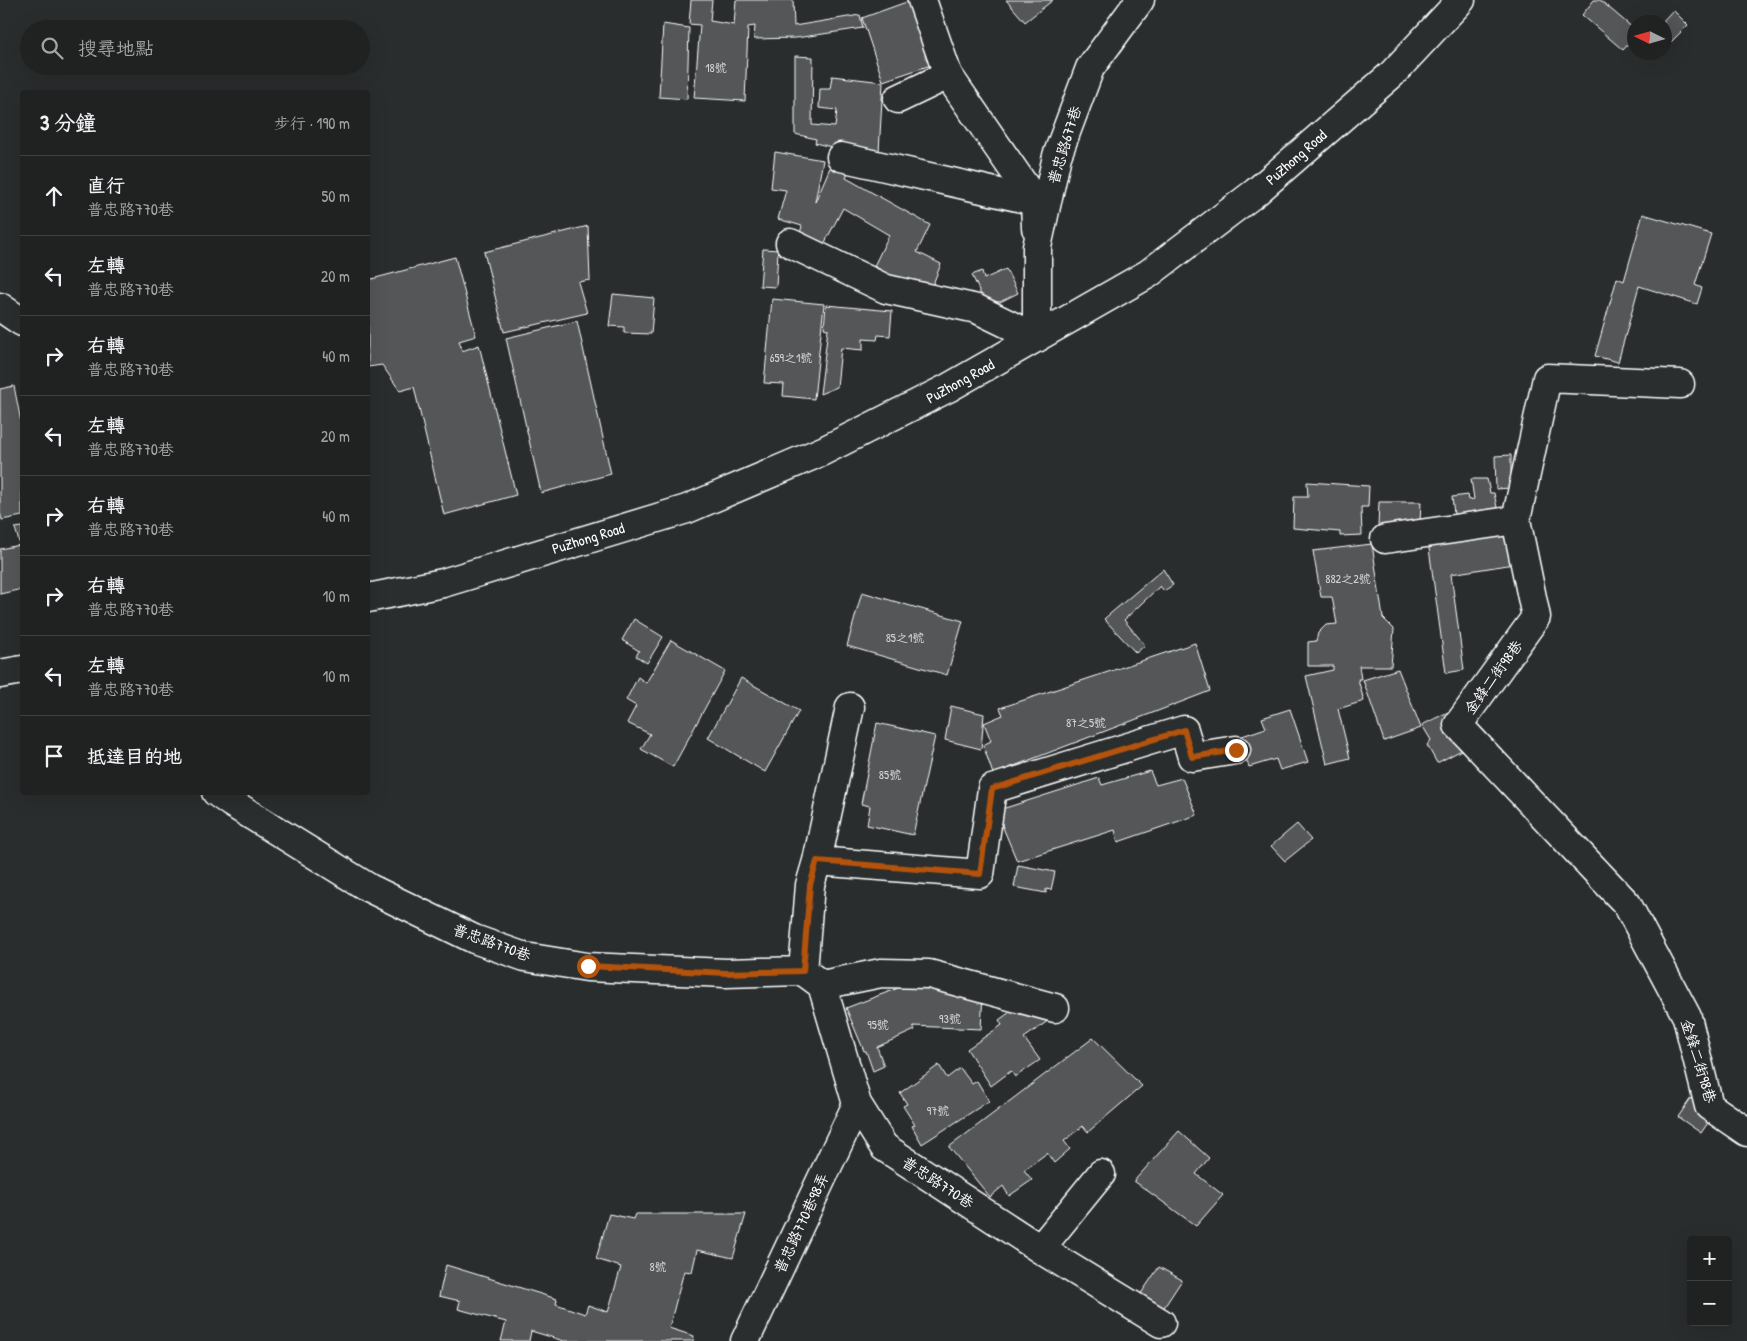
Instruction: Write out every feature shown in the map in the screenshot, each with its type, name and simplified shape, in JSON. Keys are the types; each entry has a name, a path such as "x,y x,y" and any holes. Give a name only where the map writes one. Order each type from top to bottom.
{"street":[{"path":"922,0 948,75 1034,200 1037,247"},
{"name":"普忠路677巷","path":"1036,338 1037,247 1057,156 1090,68 1140,0"},
{"name":"PuZhong Road","path":"370,598 443,583 687,509 823,451 948,388 1148,274 1256,192 1392,74 1462,0"},
{"path":"898,99 948,75"},
{"path":"840,157 1034,200"},
{"path":"790,243 886,289 977,309 1036,338"},
{"path":"0,307 20,321"},
{"name":"金鋒二街98巷","path":"1680,384 1547,378 1516,520 1536,617 1458,725 1627,904 1687,1016 1709,1106 1747,1132"},
{"path":"1384,539 1516,520"},
{"path":"0,674 20,670"},
{"name":"普忠路770巷","path":"850,706 817,861 810,885 812,978 857,1104 884,1147 1040,1249 1160,1323"},
{"path":"817,861 980,874 992,789 1184,730 1192,757 1236,750"},
{"name":"普忠路770巷","path":"220,795 369,888 474,939 525,957 588,966 812,978"},
{"path":"812,978 881,973 929,974 1055,1008"},
{"name":"普忠路770巷98弄","path":"745,1341 857,1104"},
{"path":"1040,1249 1101,1174"}],"building":[{"path":"691,0 712,0 710,21 734,25 736,0 793,0 794,26 860,15 863,28 796,38 754,39 755,26 748,27 745,101 694,98 700,25 689,24"},
{"path":"912,0 937,63 883,81 862,18"},
{"path":"1006,0 1053,0 1025,22"},
{"path":"1594,0 1600,0 1627,23 1627,46 1623,50 1582,15"},
{"path":"1673,10 1688,25 1672,41 1672,15 1668,15"},
{"path":"663,24 689,28 687,99 659,97"},
{"path":"795,56 813,57 812,125 835,127 837,110 819,108 820,89 830,89 832,76 883,82 879,152 848,151 815,143 816,139 795,134"},
{"path":"775,152 823,160 815,202 832,163 849,168 846,178 930,225 917,252 941,264 931,289 925,289 906,278 903,283 874,266 889,235 843,208 821,250 799,237 802,226 778,219 786,190 771,188"},
{"path":"1643,214 1711,234 1695,285 1702,288 1697,304 1639,286 1618,362 1595,356 1617,278 1624,281"},
{"path":"588,226 590,280 578,282 587,313 504,332 484,252"},
{"path":"763,249 778,250 776,287 760,286"},
{"path":"455,257 476,336 459,341 462,351 479,345 516,495 444,515 414,387 400,391 382,365 370,367 370,279"},
{"path":"1006,269 1018,293 1000,302 984,301 972,275 982,271 984,279"},
{"path":"613,294 654,298 651,334 624,333 624,327 609,326"},
{"path":"772,299 824,304 814,399 783,396 784,384 764,383"},
{"path":"826,305 892,311 890,336 878,335 877,340 863,339 863,350 841,348 837,387 820,394 828,329 824,328"},
{"path":"577,321 611,474 541,493 506,338"},
{"path":"14,386 20,417 20,516 2,520 0,512 0,389"},
{"path":"1511,455 1511,488 1496,489 1495,456"},
{"path":"1471,479 1487,479 1490,493 1494,493 1499,517 1455,522 1452,497 1468,495 1469,500 1474,499"},
{"path":"1307,482 1369,486 1368,507 1361,507 1362,535 1340,536 1340,532 1293,528 1294,497 1308,497"},
{"path":"1379,502 1421,502 1420,523 1378,527"},
{"path":"20,527 20,545 15,528"},
{"path":"1509,535 1514,564 1451,574 1464,670 1446,673 1428,541"},
{"path":"1372,544 1383,618 1394,629 1391,666 1359,666 1361,679 1358,679 1364,701 1338,709 1350,758 1327,764 1306,676 1333,670 1333,666 1308,666 1308,642 1316,641 1318,633 1326,625 1337,624 1332,597 1321,597 1313,551"},
{"path":"20,545 20,589 0,594 0,549"},
{"path":"1163,569 1173,585 1164,591 1160,586 1124,620 1145,645 1136,653 1104,619"},
{"path":"862,592 963,621 947,675 847,646"},
{"path":"634,619 663,637 647,663 636,656 639,651 622,640"},
{"path":"671,640 725,671 673,767 641,749 650,734 627,723 636,706 626,700 638,677 646,683"},
{"path":"1195,643 1210,691 993,774 983,745 991,741 984,723 1003,715 1000,708"},
{"path":"1398,669 1421,728 1384,741 1363,680"},
{"path":"741,678 799,711 765,772 708,738"},
{"path":"951,706 984,714 981,749 945,740"},
{"path":"1290,709 1308,762 1280,770 1276,759 1249,767 1239,737 1266,728 1262,718"},
{"path":"1450,711 1469,746 1437,763 1427,745 1431,740 1422,725"},
{"path":"877,723 935,736 913,835 867,825 870,806 861,804"},
{"path":"1150,771 1156,785 1182,778 1197,815 1118,842 1115,830 1017,861 999,818 999,810 1099,778 1102,785"},
{"path":"1297,824 1311,840 1285,861 1271,846"},
{"path":"1018,865 1055,872 1051,890 1046,889 1046,893 1014,887"},
{"path":"897,979 983,993 981,1029 913,1026 915,1030 877,1047 884,1066 873,1071 846,1008 901,987"},
{"path":"1017,1007 1052,1018 1024,1038 1040,1060 1015,1077 1011,1071 991,1086 967,1049 1002,1025 999,1020"},
{"path":"1093,1038 1142,1086 1088,1132 1083,1126 1064,1141 1070,1149 1054,1163 1047,1153 1024,1170 1032,1180 1009,1196 1003,1186 990,1197 949,1147"},
{"path":"939,1065 947,1078 960,1068 972,1084 977,1081 989,1101 922,1144 912,1126 915,1125 903,1106 907,1104 900,1093"},
{"path":"1691,1098 1714,1114 1701,1133 1678,1117"},
{"path":"1179,1131 1209,1158 1196,1174 1223,1195 1196,1226 1134,1181"},
{"path":"609,1214 633,1219 635,1214 746,1214 733,1258 697,1250 692,1272 684,1271 669,1328 694,1336 693,1341 564,1341 531,1331 529,1341 501,1341 506,1322 458,1309 460,1301 439,1296 446,1265 557,1299 556,1304 585,1314 588,1305 608,1312 621,1267 596,1259"},
{"path":"1159,1267 1182,1280 1163,1309 1140,1295"}],"route":[{"path":"588,966 726,973 803,971 810,885 817,861 980,874 992,789 1184,730 1192,757 1236,750"}]}
